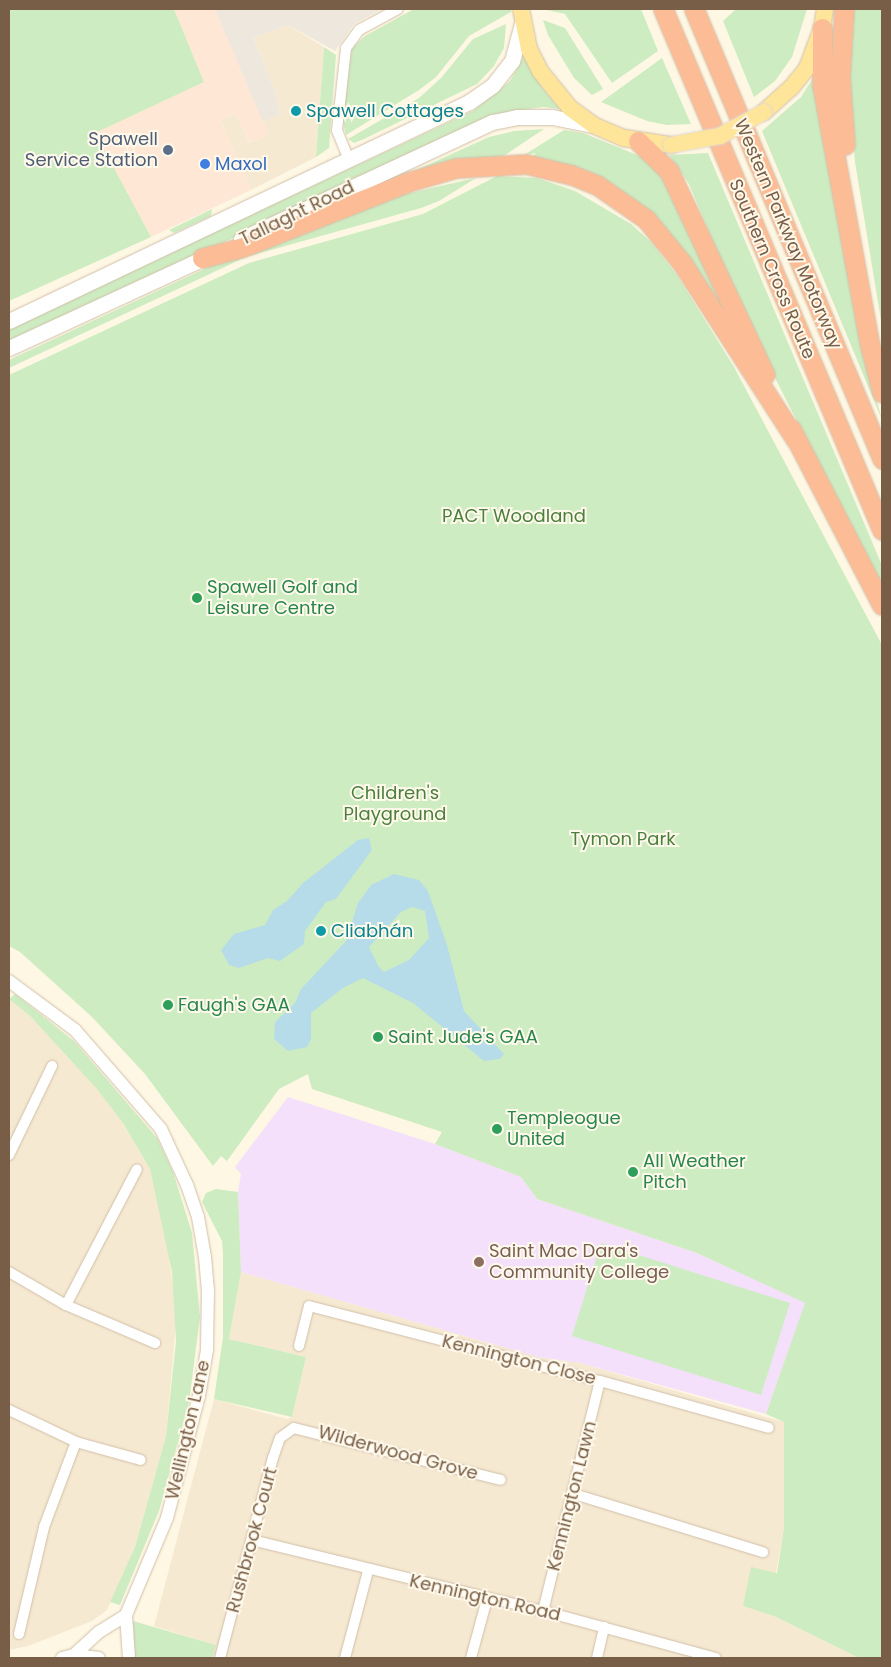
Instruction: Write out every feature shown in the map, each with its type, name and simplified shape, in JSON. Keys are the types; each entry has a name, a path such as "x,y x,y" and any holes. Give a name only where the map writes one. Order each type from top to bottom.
{"highway":[{"name":"Southern Cross Route","path":"663,9 882,530"},
{"name":"Western Parkway Motorway","path":"694,9 882,459"},
{"path":"844,9 840,51 841,114 852,204 854,257"},
{"path":"822,28 822,85 854,257 882,392"},
{"path":"638,141 673,178 796,440 882,605"},
{"path":"202,258 243,247 399,186 456,168 526,164 572,175 597,185 646,219 682,263 796,440"}],"main road":[{"path":"522,15 529,49 540,71 570,108 593,125 638,141 671,145 720,136 764,112 802,76 822,28 825,9"},
{"name":"Tallaght Road","path":"9,321 349,160 484,93 512,61 522,15"},
{"name":"Tallaght Road","path":"9,348 492,122 517,117 552,117 593,125"}],"street":[{"path":"349,160 337,130 346,48 359,30 398,9"},
{"name":"Wellington Lane","path":"9,981 75,1030 161,1129 187,1185 201,1233 208,1290 207,1350 199,1396 167,1518 126,1614 129,1658"},
{"path":"9,1155 52,1066"},
{"path":"66,1304 137,1169"},
{"path":"9,1272 66,1304 155,1343"},
{"name":"Kennington Close","path":"299,1346 309,1306 600,1381 769,1428"},
{"name":"Kennington Lawn","path":"542,1611 574,1494 600,1381"},
{"path":"9,1410 76,1442 141,1460"},
{"name":"Wilderwood Grove","path":"294,1428 501,1480"},
{"name":"Rushbrook Court","path":"220,1658 280,1438 294,1428"},
{"path":"19,1634 44,1527 76,1442"},
{"path":"574,1494 763,1552"},
{"name":"Kennington Road","path":"252,1540 368,1571 542,1611 716,1658"},
{"path":"345,1658 368,1571"},
{"path":"471,1658 487,1599"},
{"name":"Wellington Lane","path":"68,1657 126,1614"},
{"path":"597,1658 604,1627"},
{"path":"68,1657 99,1658"}],"shaded area":[{"name":"Spawell Service Station","path":"174,9 215,9 269,134 249,143 236,113 220,119 251,190 151,237 94,133 204,82"},
{"path":"215,9 382,9 354,24 335,51 288,25 253,38 274,89 280,114 263,122"},
{"name":"Spawell Cottages","path":"288,25 324,47 316,157 251,190 220,119 236,113 249,143 269,134 263,122 280,114 274,89 253,38"},
{"path":"9,999 30,1016 96,1088 123,1123 150,1169 166,1237 177,1313 166,1436 135,1547 107,1610 92,1621 28,1646 9,1650"},
{"name":"Saint Mac Dara's Community College","path":"288,1097 435,1144 521,1177 537,1199 697,1253 806,1303 766,1414 580,1363 538,1357 241,1272 238,1192 241,1174 235,1167"},
{"path":"241,1272 538,1357 580,1363 784,1422 784,1527 776,1573 743,1606 776,1617 859,1658 212,1658 215,1645 154,1626 214,1399 287,1419 292,1417 306,1357 229,1339"}],"green space":[{"path":"9,9 174,9 204,82 95,133 151,237 9,301"},
{"path":"414,9 511,9 511,12 469,36 436,77 419,90 346,135 343,122 347,61 352,48 365,36"},
{"path":"542,9 641,9 658,51 612,83 565,14"},
{"path":"736,9 807,9 792,57 775,81 754,97 723,21"},
{"path":"853,9 882,9 882,327 855,162 848,74"},
{"path":"543,20 565,28 603,89 592,95 574,78 548,35"},
{"path":"506,24 504,48 494,66 477,84 364,139 354,143 348,139 419,98 441,78 473,39"},
{"path":"324,47 336,55 329,148 316,157"},
{"path":"524,56 542,88 560,109 543,107 507,112 9,341 9,328 473,111 510,81"},
{"path":"662,58 691,124 667,125 647,121 601,102"},
{"path":"815,75 869,372 882,420 762,131 801,97"},
{"path":"544,129 505,155 457,164 377,188 489,137 514,131"},
{"path":"564,130 583,133 642,157 669,182 730,315 724,318 672,237 532,158 536,153 524,155"},
{"path":"708,153 881,563 882,588 745,319 689,184 669,155"},
{"name":"Tymon Park","path":"497,176 537,178 575,191 631,224 652,243 677,275 734,367 882,645 882,1658 859,1658 776,1617 743,1606 751,1567 777,1573 784,1527 784,1422 766,1414 805,1303 697,1253 537,1199 521,1177 435,1144 442,1132 312,1089 308,1074 279,1089 227,1161 221,1156 213,1166 145,1074 92,1017 20,952 9,946 9,375 249,263 423,214"},
{"path":"476,178 439,201 421,208 246,257 9,368 9,360 213,265 396,196"},
{"path":"212,209 211,216 174,233 169,230"},
{"path":"15,994 74,1041 157,1138 173,1172 192,1233 200,1317 189,1402 159,1511 120,1605 110,1602 135,1547 166,1436 176,1341 172,1272 150,1169 123,1123 96,1088 30,1016 9,999"},
{"path":"216,1189 238,1192 241,1272 229,1339 306,1357 292,1417 214,1399 223,1337 223,1254 222,1241 202,1202 206,1193"},
{"path":"601,1243 790,1303 761,1395 572,1336"},
{"path":"133,1621 216,1645 212,1658 135,1658"}],"water":[{"path":"369,838 372,850 336,899 326,902 305,931 304,944 280,961 268,958 239,968 229,965 221,950 234,934 265,925 273,910 287,901 303,883 358,840"},
{"path":"394,874 419,880 428,891 447,945 464,1011 504,1054 500,1059 484,1061 413,1003 363,978 343,988 311,1013 311,1039 307,1047 288,1051 274,1039 275,1022 295,1003 301,989 346,941 358,903 371,885","holes":["412,907 425,911 429,938 409,960 384,972 378,966 369,947 401,912"]}],"place":[{"name":"Spawell Cottages","path":"296,111"},
{"name":"Spawell Service Station","path":"168,150"},
{"name":"Maxol","path":"205,164"},
{"name":"Spawell Golf and Leisure Centre","path":"197,598"},
{"name":"Cliabhán","path":"321,931"},
{"name":"Faugh's GAA","path":"168,1005"},
{"name":"Saint Jude's GAA","path":"378,1037"},
{"name":"Templeogue United","path":"497,1129"},
{"name":"All Weather Pitch","path":"633,1172"},
{"name":"Saint Mac Dara's Community College","path":"479,1262"}],"park label":[{"name":"PACT Woodland","path":"514,516"},
{"name":"Children's Playground","path":"395,804"}]}
